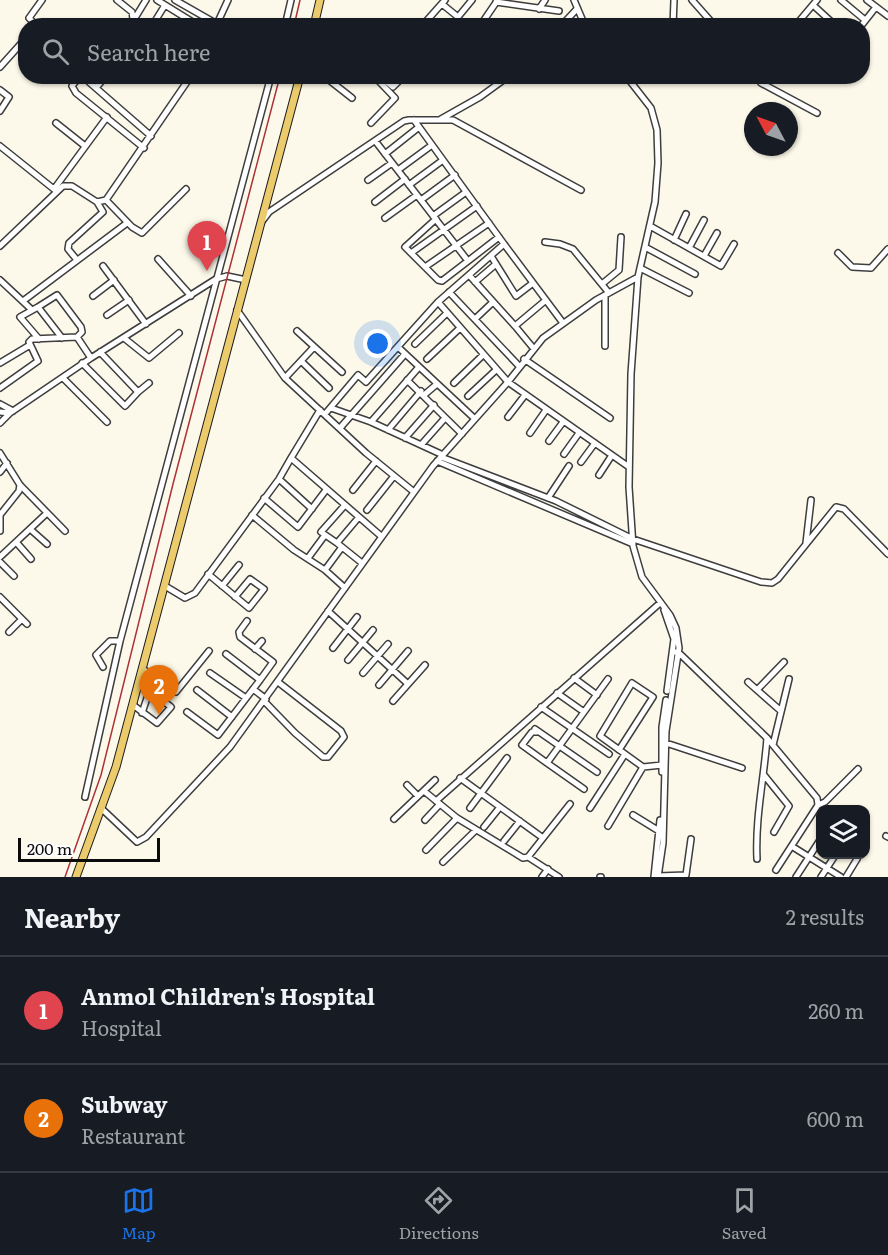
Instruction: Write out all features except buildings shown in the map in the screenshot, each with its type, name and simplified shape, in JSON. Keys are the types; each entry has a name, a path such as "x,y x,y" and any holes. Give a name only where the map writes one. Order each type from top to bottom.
{"main road":[{"path":"316,18 321,0"},
{"path":"76,877 116,767 298,84"}],"street":[{"path":"29,18 42,0"},
{"path":"117,0 127,7 135,18 146,0"},
{"path":"157,0 186,18"},
{"path":"175,0 205,18"},
{"path":"220,18 228,0"},
{"path":"287,18 291,0"},
{"path":"429,18 444,2 458,17 472,0"},
{"path":"518,6 522,0"},
{"path":"538,9 545,0"},
{"path":"574,0 580,18"},
{"path":"673,18 674,0"},
{"path":"692,0 708,18"},
{"path":"841,0 863,18"},
{"path":"867,0 888,16"},
{"path":"485,18 497,1 559,11"},
{"path":"803,18 815,2 829,18"},
{"path":"157,18 165,5"},
{"path":"867,18 876,7"},
{"path":"568,18 576,10"},
{"path":"0,67 18,47"},
{"path":"74,84 74,90 144,148"},
{"path":"91,84 151,136"},
{"path":"96,88 99,84"},
{"path":"97,202 106,200 144,148 186,84"},
{"path":"85,797 120,641 269,84"},
{"path":"334,84 352,98"},
{"path":"371,123 395,98 382,84"},
{"path":"439,120 498,84"},
{"path":"633,84 645,98 657,130 658,178 638,277 630,374 629,467 633,542 635,561 642,577 676,628 676,652 664,760 657,877"},
{"path":"763,84 817,113"},
{"path":"0,90 9,97 0,111"},
{"path":"0,246 55,190 106,117"},
{"path":"414,120 563,323"},
{"path":"261,223 269,212 404,121 453,120 581,190"},
{"path":"56,123 85,146"},
{"path":"385,154 419,127"},
{"path":"375,142 468,261"},
{"path":"398,170 432,145"},
{"path":"0,146 55,190"},
{"path":"409,185 443,160"},
{"path":"369,180 392,163"},
{"path":"385,218 455,175"},
{"path":"375,202 405,179"},
{"path":"55,190 67,185 97,202 103,212 68,246 77,260"},
{"path":"106,200 127,223 142,233 186,189"},
{"path":"466,192 434,217 405,247 438,280 442,281 499,237"},
{"path":"411,253 477,206"},
{"path":"674,240 686,214"},
{"path":"689,248 704,220"},
{"path":"23,302 127,223"},
{"path":"425,267 489,223"},
{"path":"650,226 721,266 734,244"},
{"path":"704,256 717,233"},
{"path":"602,284 619,270 621,237"},
{"path":"545,242 573,249 602,284 607,294 605,346"},
{"path":"165,586 189,598 279,479 323,412 331,408 358,375 366,382 438,302 504,244"},
{"path":"645,247 696,274"},
{"path":"838,253 852,267 872,268 888,249"},
{"path":"491,256 516,296 533,283"},
{"path":"158,259 191,296"},
{"path":"475,282 496,264"},
{"path":"103,266 146,324"},
{"path":"640,268 689,293"},
{"path":"469,275 534,348"},
{"path":"0,423 11,412 82,363 216,279 227,276 246,280"},
{"path":"101,808 137,842 141,841 230,747 266,701 414,492 534,348 563,323 638,277"},
{"path":"0,280 32,310"},
{"path":"93,296 114,280"},
{"path":"449,292 519,366"},
{"path":"0,388 38,361 30,340 77,337 82,332 81,327 57,295 20,317 39,339"},
{"path":"107,315 129,300"},
{"path":"515,326 546,300"},
{"path":"438,302 508,382 629,467"},
{"path":"475,319 494,302"},
{"path":"38,307 62,338"},
{"path":"237,310 285,378 376,461 414,492"},
{"path":"415,344 447,313"},
{"path":"427,359 460,328"},
{"path":"297,331 342,372"},
{"path":"124,338 149,358 179,333"},
{"path":"77,337 91,358"},
{"path":"0,363 30,345"},
{"path":"285,378 314,346"},
{"path":"398,347 475,419"},
{"path":"100,352 138,392"},
{"path":"340,428 405,354"},
{"path":"454,383 483,355"},
{"path":"524,360 609,418"},
{"path":"301,361 329,388"},
{"path":"82,363 125,406 149,383"},
{"path":"371,422 419,367"},
{"path":"468,396 496,370"},
{"path":"63,378 107,422"},
{"path":"407,380 462,434"},
{"path":"388,430 422,393 437,384"},
{"path":"508,417 525,395"},
{"path":"0,404 11,412"},
{"path":"405,438 434,405"},
{"path":"331,408 371,422 421,445 440,458 633,542 766,583 778,579 836,507 844,509 887,551"},
{"path":"530,433 546,410"},
{"path":"0,412 11,412"},
{"path":"421,445 445,418"},
{"path":"549,441 563,422"},
{"path":"564,454 579,433"},
{"path":"581,462 595,443"},
{"path":"0,453 20,485 65,531"},
{"path":"599,475 612,455"},
{"path":"291,458 381,536"},
{"path":"440,458 549,498 633,542"},
{"path":"352,490 376,461"},
{"path":"0,472 7,463"},
{"path":"549,498 569,466"},
{"path":"367,510 394,476"},
{"path":"279,479 312,509"},
{"path":"0,531 0,515 19,491 20,485"},
{"path":"264,498 298,528 326,490"},
{"path":"806,543 811,500"},
{"path":"345,505 321,532 362,563"},
{"path":"0,557 47,513"},
{"path":"252,515 294,550 325,570 345,588"},
{"path":"325,570 339,545 359,518"},
{"path":"30,529 47,544"},
{"path":"308,558 325,535"},
{"path":"16,542 31,559"},
{"path":"0,562 14,576"},
{"path":"222,586 239,565"},
{"path":"208,574 235,597 249,608 264,589 250,579 235,597"},
{"path":"1,600 25,621 9,632"},
{"path":"425,820 435,800 660,603"},
{"path":"328,611 408,684"},
{"path":"333,648 357,617"},
{"path":"187,712 218,735 273,662 239,635 247,621"},
{"path":"348,660 373,630"},
{"path":"103,667 96,655 110,641 120,641"},
{"path":"255,649 262,641"},
{"path":"363,673 388,644"},
{"path":"143,669 176,692 209,651"},
{"path":"379,685 408,651"},
{"path":"676,652 767,738 817,798 818,805 825,802 858,769"},
{"path":"657,877 663,843 663,716 676,652"},
{"path":"226,654 260,680"},
{"path":"757,690 784,663"},
{"path":"393,701 425,665"},
{"path":"210,672 246,698"},
{"path":"574,678 597,695"},
{"path":"548,763 608,679"},
{"path":"773,745 789,679"},
{"path":"133,705 157,723 171,707 139,682"},
{"path":"253,689 295,733 323,757 328,757 344,737 341,731 278,682"},
{"path":"748,682 781,711"},
{"path":"619,750 653,697 632,683 600,736 619,750 643,767"},
{"path":"142,713 150,689"},
{"path":"197,690 232,717"},
{"path":"557,693 584,712"},
{"path":"541,707 609,754"},
{"path":"584,789 522,745 532,732 537,730 597,772"},
{"path":"757,859 756,826 767,738"},
{"path":"666,743 742,768"},
{"path":"590,808 625,754"},
{"path":"470,808 507,758"},
{"path":"608,826 643,767 664,760"},
{"path":"764,775 789,806 774,832"},
{"path":"460,778 543,838"},
{"path":"394,819 435,780"},
{"path":"407,785 418,796"},
{"path":"424,791 457,818 517,855 523,858 528,857 559,877"},
{"path":"528,857 570,804"},
{"path":"484,827 500,807"},
{"path":"776,870 816,808"},
{"path":"633,815 659,831"},
{"path":"426,850 457,818"},
{"path":"504,841 520,821"},
{"path":"443,862 476,830"},
{"path":"657,877 686,875 691,839"},
{"path":"793,846 843,877 857,859"},
{"path":"796,877 816,846"},
{"path":"821,877 833,859"},
{"path":"542,877 548,869"}],"railway":[{"path":"296,18 300,0"},
{"path":"65,877 101,775 173,484 278,84"}],"place":[{"name":"Anmol Children's Hospital","path":"207,271"},
{"name":"Subway","path":"159,715"}]}
